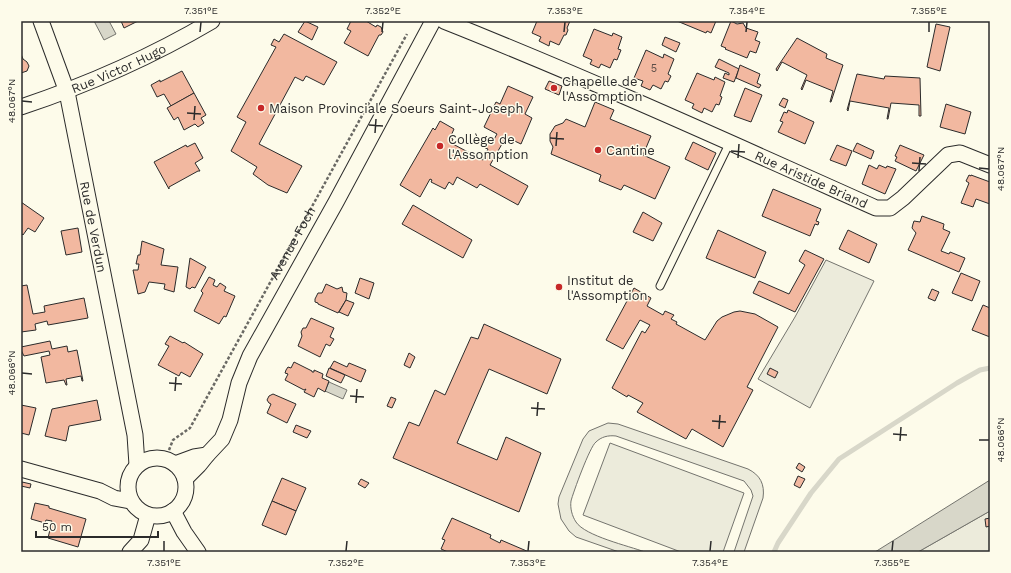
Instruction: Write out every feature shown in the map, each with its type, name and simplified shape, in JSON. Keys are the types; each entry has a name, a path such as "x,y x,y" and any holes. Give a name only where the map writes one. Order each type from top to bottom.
{"street":[{"name":"Rue de Verdun","path":"41,21 67,92 135,435 137,465"},
{"name":"Rue Victor Hugo","path":"21,107 67,92 125,67 212,21"},
{"name":"Avenue Foch","path":"185,478 199,465 207,454 222,439 230,420 240,383 250,356 336,202 433,21"},
{"name":"Rue Aristide Briand","path":"444,21 554,66 730,142 876,208 890,208 903,198 948,155 960,153 990,165"},
{"name":"Rue de Verdun","path":"135,435 165,460"},
{"name":"Avenue Foch","path":"165,460 207,454"},
{"path":"165,460 185,478 186,491 182,502 174,511 161,516 148,515 138,510 130,501 128,480 137,465 165,460"},
{"path":"21,469 100,491 114,498 130,501"},
{"path":"100,491 128,480"},
{"path":"174,511 184,532 198,552"},
{"path":"130,552 141,540 148,515"}],"lane":[{"path":"660,286 730,142"}],"path":[{"name":"Avenue Foch","path":"165,460 173,440 190,428 410,28"}],"shaded area":[{"path":"94,21 109,21 116,34 104,40"},
{"path":"826,260 874,281 810,408 758,379 795,317"},
{"path":"329,382 347,390 343,399 325,391"},
{"path":"608,423 618,424 748,469 756,474 761,480 763,498 744,552 734,552 753,496 751,490 744,481 616,436 607,436 598,440 593,445 572,496 571,504 573,517 581,527 588,532 645,552 619,552 576,537 569,531 561,519 558,504 559,497 583,439 589,431"},
{"path":"610,443 744,493 723,552 681,552 583,515"},
{"path":"990,480 990,511 918,552 875,552"},
{"path":"990,511 990,552 918,552"}],"building":[{"path":"121,21 138,21 124,28"},
{"path":"305,21 318,27 312,40 298,32"},
{"path":"351,21 366,21 376,27 377,25 381,27 383,32 379,35 368,56 344,43 351,31 347,29"},
{"path":"537,21 570,21 566,35 564,35 559,45 550,41 549,46 539,41 541,37 532,33"},
{"path":"677,21 716,21 711,33 707,31 706,33"},
{"path":"731,21 737,24 743,23 746,28 758,32 755,40 760,42 756,53 750,51 747,58 721,46"},
{"path":"936,24 950,27 940,71 927,67"},
{"path":"594,29 612,36 613,33 622,37 618,49 621,50 617,60 614,59 610,68 601,64 599,68 590,64 592,60 583,56"},
{"name":"Maison Provinciale Soeurs Saint-Joseph","path":"284,34 337,62 324,85 306,76 303,81 295,77 259,144 302,166 287,193 268,185 253,174 257,167 231,151 246,122 237,117 276,47 271,45 274,39 279,42"},
{"path":"665,37 680,43 676,52 662,45"},
{"path":"797,38 827,54 826,58 843,65 831,102 833,91 806,80 802,90 801,89 807,75 782,62 777,71 776,69"},
{"path":"646,50 663,58 664,54 674,59 668,74 671,76 668,82 665,81 661,89 653,85 650,90 641,86 643,81 634,78"},
{"path":"21,54 29,66 27,71 21,73"},
{"path":"719,59 739,69 734,82 723,78 725,73 729,75 729,73 715,67"},
{"path":"740,65 760,74 757,83 761,85 759,88 736,78"},
{"path":"182,71 194,93 171,106 164,94 157,97 151,85"},
{"path":"697,73 714,80 715,77 725,82 720,96 722,97 719,105 716,104 712,112 704,108 702,113 692,108 694,104 685,100"},
{"path":"857,74 884,79 885,76 920,78 921,116 919,116 919,105 891,103 888,119 889,108 850,101 848,111 847,110"},
{"name":"Chapelle de l'Assomption","path":"549,81 562,86 559,95 545,89"},
{"name":"Collège de l'Assomption","path":"508,86 533,97 525,114 532,118 521,144 506,137 490,165 528,186 518,205 480,184 477,188 457,177 453,185 449,182 445,189 431,182 432,180 430,179 420,197 400,185 433,128 435,130 440,121 454,129 450,138 453,139 451,143 483,160 488,149 485,148 489,141 492,143 497,134 484,127 496,102 500,104"},
{"path":"745,88 762,95 751,122 734,116"},
{"path":"194,93 206,115 201,118 204,123 198,127 195,124 184,130 178,117 174,120 167,108"},
{"path":"783,98 788,100 785,108 779,105"},
{"name":"Cantine","path":"595,102 614,110 610,119 651,136 643,155 670,167 655,199 624,185 621,190 599,181 601,175 551,154 553,147 550,141 550,134 555,126 563,123 566,119 585,127"},
{"path":"946,104 971,112 965,134 940,127"},
{"path":"788,110 814,122 805,144 778,132 783,122 780,121 784,112 787,113"},
{"path":"693,142 716,153 708,170 685,159"},
{"path":"195,143 203,158 195,163 200,171 169,187 169,189 154,162 186,145 187,147"},
{"path":"857,143 874,151 871,159 853,151"},
{"path":"837,145 852,151 846,166 830,160"},
{"path":"900,145 924,155 916,171 895,161 897,157 895,156"},
{"path":"869,165 877,169 879,165 886,168 887,166 896,169 885,194 862,184"},
{"path":"969,175 990,182 990,204 976,199 973,207 961,203 969,183 966,181"},
{"path":"773,189 821,209 816,221 819,222 818,225 815,224 810,236 762,216"},
{"path":"21,202 44,218 35,232 28,228 23,235 21,233"},
{"path":"413,205 472,240 463,258 402,224"},
{"path":"643,212 662,223 653,241 633,232"},
{"path":"922,216 944,224 943,229 950,232 941,251 949,254 950,252 965,258 959,272 908,250 916,233 912,228 914,221 920,222"},
{"path":"78,228 82,252 66,255 61,231"},
{"path":"718,230 766,252 755,278 706,258"},
{"path":"848,230 877,244 869,263 839,249"},
{"path":"142,241 164,249 161,265 178,267 174,292 164,289 165,284 149,282 145,292 138,294 133,270 138,270 139,264 136,264 138,255 140,255"},
{"path":"805,250 824,259 795,312 753,293 759,281 789,294 805,265 799,261"},
{"path":"190,258 206,267 195,288 192,287 190,289 186,287"},
{"path":"961,273 980,281 972,301 952,293"},
{"path":"209,277 215,280 213,285 217,287 220,283 226,287 224,291 235,296 226,317 224,316 219,324 194,311 203,293 201,291"},
{"path":"360,278 374,283 369,299 355,293"},
{"path":"326,284 337,289 342,287 343,292 347,293 346,300 338,313 315,302 318,293 322,293"},
{"path":"27,285 33,314 45,312 44,306 84,298 88,318 48,325 47,321 35,324 36,330 21,332 21,286"},
{"path":"634,288 651,298 647,306 663,315 665,311 674,315 671,319 677,322 676,324 705,340 717,321 734,312 740,311 755,314 778,327 747,387 753,390 723,447 692,429 686,439 637,412 643,403 628,395 627,397 612,388 642,331 645,333 650,325 640,320 623,349 606,340"},
{"path":"932,289 939,292 935,301 928,298"},
{"path":"346,300 354,303 348,316 339,312"},
{"path":"983,305 990,308 990,337 972,330"},
{"path":"311,318 334,328 330,337 334,339 330,346 326,344 320,357 298,346 302,336 301,332 303,328 306,328"},
{"path":"484,324 561,359 547,394 489,369 457,443 497,460 506,437 541,453 519,512 393,458 409,422 419,426 435,390 445,395 471,337 478,339"},
{"path":"170,336 183,343 184,342 203,354 190,377 181,372 179,376 158,365 169,346 165,344"},
{"path":"50,341 52,349 67,346 68,352 77,350 83,381 81,376 66,379 67,385 64,380 46,383 41,357 50,355 49,351 24,356 21,350 21,347"},
{"path":"409,353 415,357 410,368 404,365"},
{"path":"334,361 347,367 349,363 366,370 361,382 330,368"},
{"path":"294,362 312,372 314,372 314,370 323,374 322,378 329,381 325,392 318,388 314,397 304,392 306,389 304,390 285,380 288,374 285,373 286,370 288,367 291,368"},
{"path":"329,368 345,375 341,383 326,376"},
{"path":"770,368 778,372 775,378 767,374"},
{"path":"273,394 296,404 287,423 267,413 271,404 267,400 269,396"},
{"path":"391,397 396,399 392,408 387,406"},
{"path":"97,400 101,420 69,426 66,441 45,436 52,409"},
{"path":"21,405 36,408 29,435 21,433"},
{"path":"296,425 311,431 307,438 293,432"},
{"path":"799,463 805,467 802,472 796,468"},
{"path":"798,476 805,479 800,488 794,485"},
{"path":"282,478 306,488 296,511 272,501"},
{"path":"361,479 369,483 365,488 358,484"},
{"path":"22,482 31,484 30,488 21,486"},
{"path":"272,501 296,511 286,535 262,525"},
{"path":"35,503 49,506 49,508 86,519 78,547 48,538 52,521 46,520 45,523 31,519"},
{"path":"452,518 491,535 490,538 500,543 501,540 529,552 448,552 441,549 445,540 442,539"},
{"path":"990,518 990,526 986,527 985,519"}],"waterway":[{"path":"774,552 778,543 811,493 839,459 957,383 980,370 990,368"}],"place":[{"name":"Chapelle de l'Assomption","path":"554,88"},
{"name":"Maison Provinciale Soeurs Saint-Joseph","path":"261,108"},
{"name":"Collège de l'Assomption","path":"440,146"},
{"name":"Cantine","path":"598,150"},
{"name":"Institut de l'Assomption","path":"559,287"}]}
